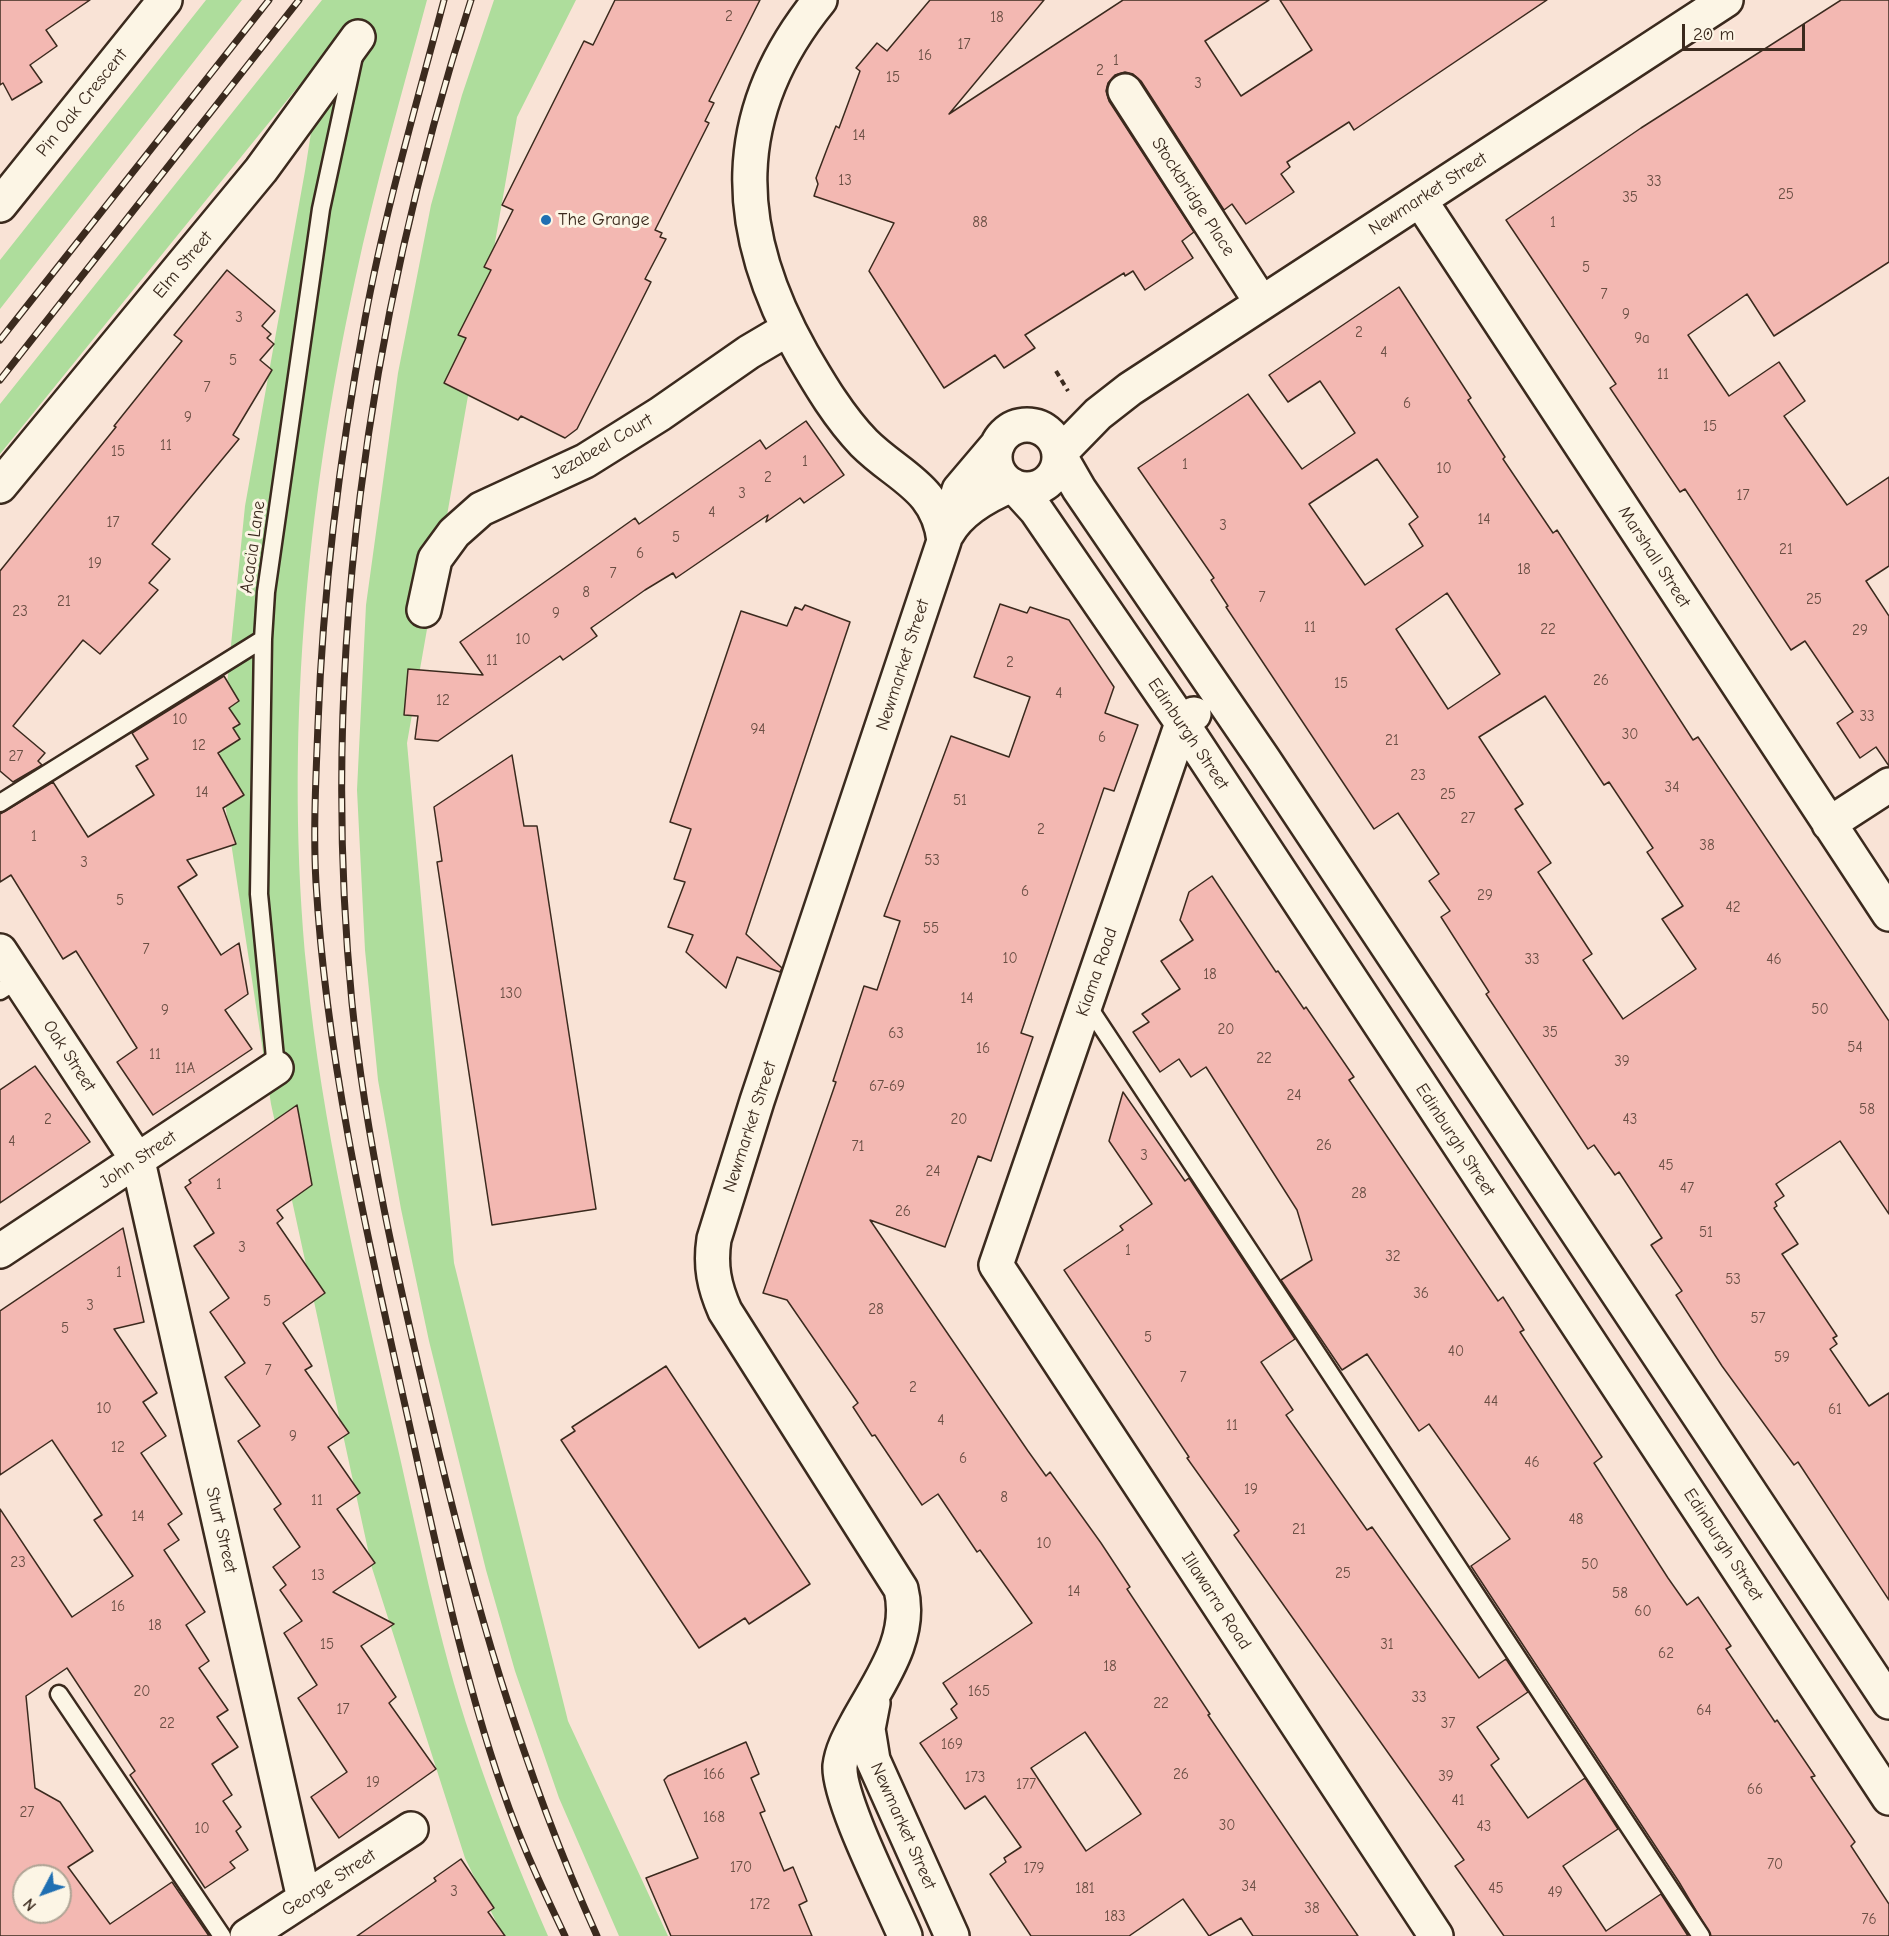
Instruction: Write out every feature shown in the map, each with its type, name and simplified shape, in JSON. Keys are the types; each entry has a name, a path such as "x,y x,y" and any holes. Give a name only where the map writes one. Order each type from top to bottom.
{"street":[{"name":"Pin Oak Crescent","path":"0,206 165,0"},
{"path":"820,0 797,32 767,91 757,118 749,171 752,225 760,259 788,329 829,398 864,442 925,493 940,520 944,541"},
{"name":"Newmarket Street","path":"1060,455 1098,414 1130,389 1260,302 1726,0"},
{"name":"Elm Street","path":"0,486 261,170 358,37"},
{"name":"Stockbridge Place","path":"1125,92 1260,302"},
{"name":"Marshall Street","path":"1420,200 1889,914"},
{"name":"Jezabeel Court","path":"424,610 435,558 454,533 481,508 585,461 652,420 749,352 788,329"},
{"name":"Newmarket Street","path":"1028,425 1081,413 1130,389"},
{"path":"1060,455 1057,470 1049,482 1029,490 1013,486 1002,478 996,464 998,444 1009,430 1028,425 1046,430 1055,441 1079,489 1220,695 1889,1702"},
{"name":"Newmarket Street","path":"905,1936 846,1799 840,1767 846,1744 882,1678 903,1630 905,1605 901,1589 725,1311 716,1292 711,1258 714,1239 757,1101 944,541 958,490 998,444"},
{"path":"889,464 921,480 940,485 954,483 970,474"},
{"name":"Newmarket Street","path":"944,541 963,514 989,495 1013,486"},
{"name":"Edinburgh Street","path":"1013,486 1036,510 1182,723 1889,1798"},
{"path":"1182,723 1220,695"},
{"name":"Kiama Road","path":"996,1265 1182,723"},
{"path":"1829,824 1889,785"},
{"name":"Oak Street","path":"0,951 9,985 138,1161"},
{"name":"John Street","path":"0,1251 276,1068"},
{"name":"Sturt Street","path":"138,1161 304,1899"},
{"name":"Illawarra Road","path":"996,1265 1436,1936"},
{"name":"Newmarket Street","path":"882,1678 868,1729 873,1760 952,1936"},
{"name":"George Street","path":"247,1936 411,1829"}],"lane":[{"name":"Acacia Lane","path":"276,1068 259,894 263,639 266,592 321,209 358,37"},
{"path":"0,803 263,639"},
{"path":"1086,1003 1701,1936"},
{"path":"59,1694 222,1936"}],"green space":[{"path":"206,0 242,0 0,309 0,260"},
{"path":"322,0 427,0 380,175 355,280 338,365 312,538 299,712 298,799 300,886 307,973 322,1086 342,1199 448,1663 480,1766 548,1936 503,1936 465,1858 372,1568 271,1104 219,764 245,506 305,171 323,56 0,454 0,404"},
{"path":"494,0 576,0 517,117 407,743 454,1263 568,1721 668,1936 619,1936 559,1798 515,1671 486,1570 429,1341 401,1209 378,1080 365,950 357,790 366,605 398,373 431,205 462,95"}],"building":[{"path":"0,0 90,0 46,30 57,46 30,65 42,82 12,100 3,83 0,85"},
{"name":"The Grange","path":"615,0 760,0 709,101 714,103 705,121 709,123 655,230 662,233 660,237 666,239 645,279 651,282 577,429 565,438 521,416 518,420 444,383 466,338 458,335 491,270 484,267 513,210 502,205 584,41 593,45"},
{"path":"930,0 1044,0 949,114 1123,0 1269,0 1205,41 1241,96 1312,50 1280,0 1547,0 1354,130 1349,122 1287,162 1290,167 1281,174 1294,192 1246,224 1232,204 1224,210 1141,81 1133,74 1125,72 1115,75 1108,83 1106,91 1109,101 1194,232 1182,241 1193,258 1145,290 1133,271 1125,276 1124,273 1025,335 1035,348 1004,368 995,355 944,388 869,271 894,223 814,196 818,184 816,178 836,126 839,128 860,71 856,68 877,43 887,51"},
{"path":"1841,0 1889,0 1889,262 1774,336 1747,294 1688,335 1729,396 1779,362 1805,401 1784,416 1847,505 1889,477 1889,566 1866,581 1889,616 1889,766 1876,747 1860,758 1837,723 1853,712 1805,641 1791,650 1685,489 1680,492 1610,388 1616,384 1506,220 1641,128"},
{"path":"227,270 275,311 262,326 271,334 267,338 274,344 260,360 272,370 233,435 239,439 152,544 170,559 149,583 158,590 100,654 83,640 13,726 45,753 38,761 42,765 13,782 0,771 0,571 182,341 174,335"},
{"path":"1399,287 1471,398 1468,400 1505,457 1503,459 1553,533 1557,530 1693,740 1698,737 1889,1021 1889,1214 1840,1141 1776,1184 1784,1196 1775,1202 1777,1206 1774,1208 1798,1244 1782,1254 1837,1336 1833,1338 1837,1344 1830,1349 1869,1406 1889,1393 1889,1600 1798,1462 1794,1465 1722,1366 1676,1295 1682,1291 1651,1245 1662,1238 1619,1172 1615,1175 1594,1145 1588,1149 1486,994 1489,992 1441,917 1450,911 1429,881 1439,874 1398,813 1374,829 1226,607 1228,606 1211,580 1214,578 1138,468 1248,394 1302,469 1355,433 1320,381 1288,402 1269,375","holes":["1377,459 1418,517 1409,524 1423,546 1365,585 1309,504","1447,593 1500,674 1448,709 1396,629","1545,696 1604,785 1609,782 1653,848 1647,852 1683,906 1662,919 1696,969 1623,1019 1583,960 1592,954 1538,872 1551,863 1515,809 1523,804 1479,737"]},
{"path":"806,421 844,475 804,503 800,498 766,522 768,515 676,578 673,573 645,590 591,628 597,636 563,660 560,656 438,741 415,739 418,716 404,715 408,669 483,675 460,642 635,518 639,524 760,440 766,449"},
{"path":"1000,604 1027,613 1030,607 1069,620 1114,687 1105,713 1138,725 1114,791 1104,788 1030,1006 1021,1033 1033,1037 991,1161 978,1156 945,1247 870,1220 1028,1451 1046,1476 1050,1472 1101,1543 1130,1587 1127,1589 1210,1714 1208,1715 1358,1936 1253,1936 1241,1918 1209,1936 1183,1899 1129,1936 1031,1936 990,1874 1006,1862 1004,1858 1021,1847 985,1796 965,1809 920,1743 957,1718 951,1709 957,1704 943,1683 1032,1623 980,1550 977,1552 938,1494 922,1505 875,1435 872,1436 853,1407 858,1403 787,1300 763,1293 836,1082 833,1081 864,986 877,990 900,921 884,916 951,736 1009,757 1030,697 974,677","holes":["1085,1732 1141,1814 1086,1851 1031,1768"]},
{"path":"805,605 850,622 746,934 782,968 780,972 737,957 726,988 686,952 693,935 668,927 685,882 674,879 691,829 670,822 741,611 787,626 795,607 802,610"},
{"path":"224,676 239,701 229,708 240,724 233,728 240,739 218,753 244,795 223,808 236,844 187,860 197,875 178,887 221,955 239,943 248,994 225,1010 252,1049 153,1115 117,1062 137,1048 76,951 63,959 11,875 0,882 0,814 53,782 88,837 154,795 136,766 148,759 132,733"},
{"path":"512,755 524,826 537,826 596,1209 492,1225 437,862 442,861 434,807"},
{"path":"1212,876 1276,972 1278,971 1304,1009 1306,1007 1354,1077 1349,1080 1498,1301 1503,1297 1524,1330 1520,1332 1602,1457 1594,1463 1668,1578 1687,1605 1698,1597 1731,1646 1726,1649 1815,1776 1811,1777 1855,1842 1851,1846 1889,1904 1889,1936 1711,1936 1679,1882 1471,1566 1510,1539 1429,1424 1419,1431 1367,1354 1342,1370 1281,1280 1312,1260 1297,1210 1206,1067 1191,1077 1179,1059 1160,1072 1133,1032 1149,1022 1142,1014 1180,989 1161,961 1193,940 1180,920 1189,892"},
{"path":"35,1066 90,1142 0,1203 0,1090"},
{"path":"1123,1092 1185,1181 1189,1178 1295,1339 1261,1362 1293,1410 1286,1415 1367,1530 1372,1527 1479,1678 1506,1659 1528,1692 1477,1727 1499,1759 1491,1765 1528,1818 1585,1778 1618,1829 1563,1866 1606,1931 1661,1894 1688,1936 1504,1936 1455,1866 1464,1860 1234,1535 1239,1531 1187,1458 1189,1457 1064,1270 1123,1230 1120,1226 1152,1204 1109,1141"},
{"path":"297,1105 312,1185 277,1210 283,1218 277,1223 325,1293 283,1323 312,1366 305,1370 349,1433 328,1447 360,1493 337,1509 375,1563 333,1592 394,1624 361,1646 396,1697 389,1703 436,1769 339,1838 311,1797 347,1772 298,1698 317,1685 284,1633 302,1621 280,1590 286,1585 273,1567 300,1547 274,1509 281,1504 238,1441 260,1426 225,1377 245,1363 210,1312 229,1298 194,1246 214,1233 185,1187 191,1183 189,1180"},
{"path":"123,1228 144,1322 114,1329 157,1393 143,1402 166,1436 141,1453 182,1514 168,1524 179,1540 164,1550 205,1612 186,1625 209,1661 199,1668 228,1710 217,1717 238,1747 212,1764 232,1795 223,1801 241,1827 236,1831 248,1850 230,1862 235,1868 205,1888 130,1775 135,1771 67,1668 26,1696 35,1788 60,1802 93,1851 72,1864 12,1864 12,1924 72,1924 72,1872 110,1924 172,1882 209,1936 0,1936 0,1509 72,1617 133,1576 94,1520 102,1515 52,1440 0,1475 0,1311"},
{"path":"666,1366 810,1584 749,1624 745,1618 699,1648 561,1440 575,1431 572,1427"},
{"path":"746,1742 759,1774 751,1778 765,1811 760,1813 784,1871 793,1867 807,1901 799,1905 812,1936 671,1936 646,1878 698,1858 664,1780 668,1776"},
{"path":"461,1859 494,1908 488,1912 505,1936 357,1936 436,1881 434,1878"}],"railway":[{"path":"0,340 269,0"},
{"path":"0,380 299,0"},
{"path":"444,0 382,238 356,369 340,470 328,571 320,673 315,804 316,883 330,1019 352,1154 379,1289 441,1568 465,1666 493,1762 522,1841 565,1936"},
{"path":"471,0 435,122 404,245 379,370 360,496 348,622 342,749 343,876 352,1003 374,1159 395,1262 446,1482 481,1614 522,1745 570,1873 597,1936"}],"place":[{"name":"The Grange","path":"546,220"}]}
